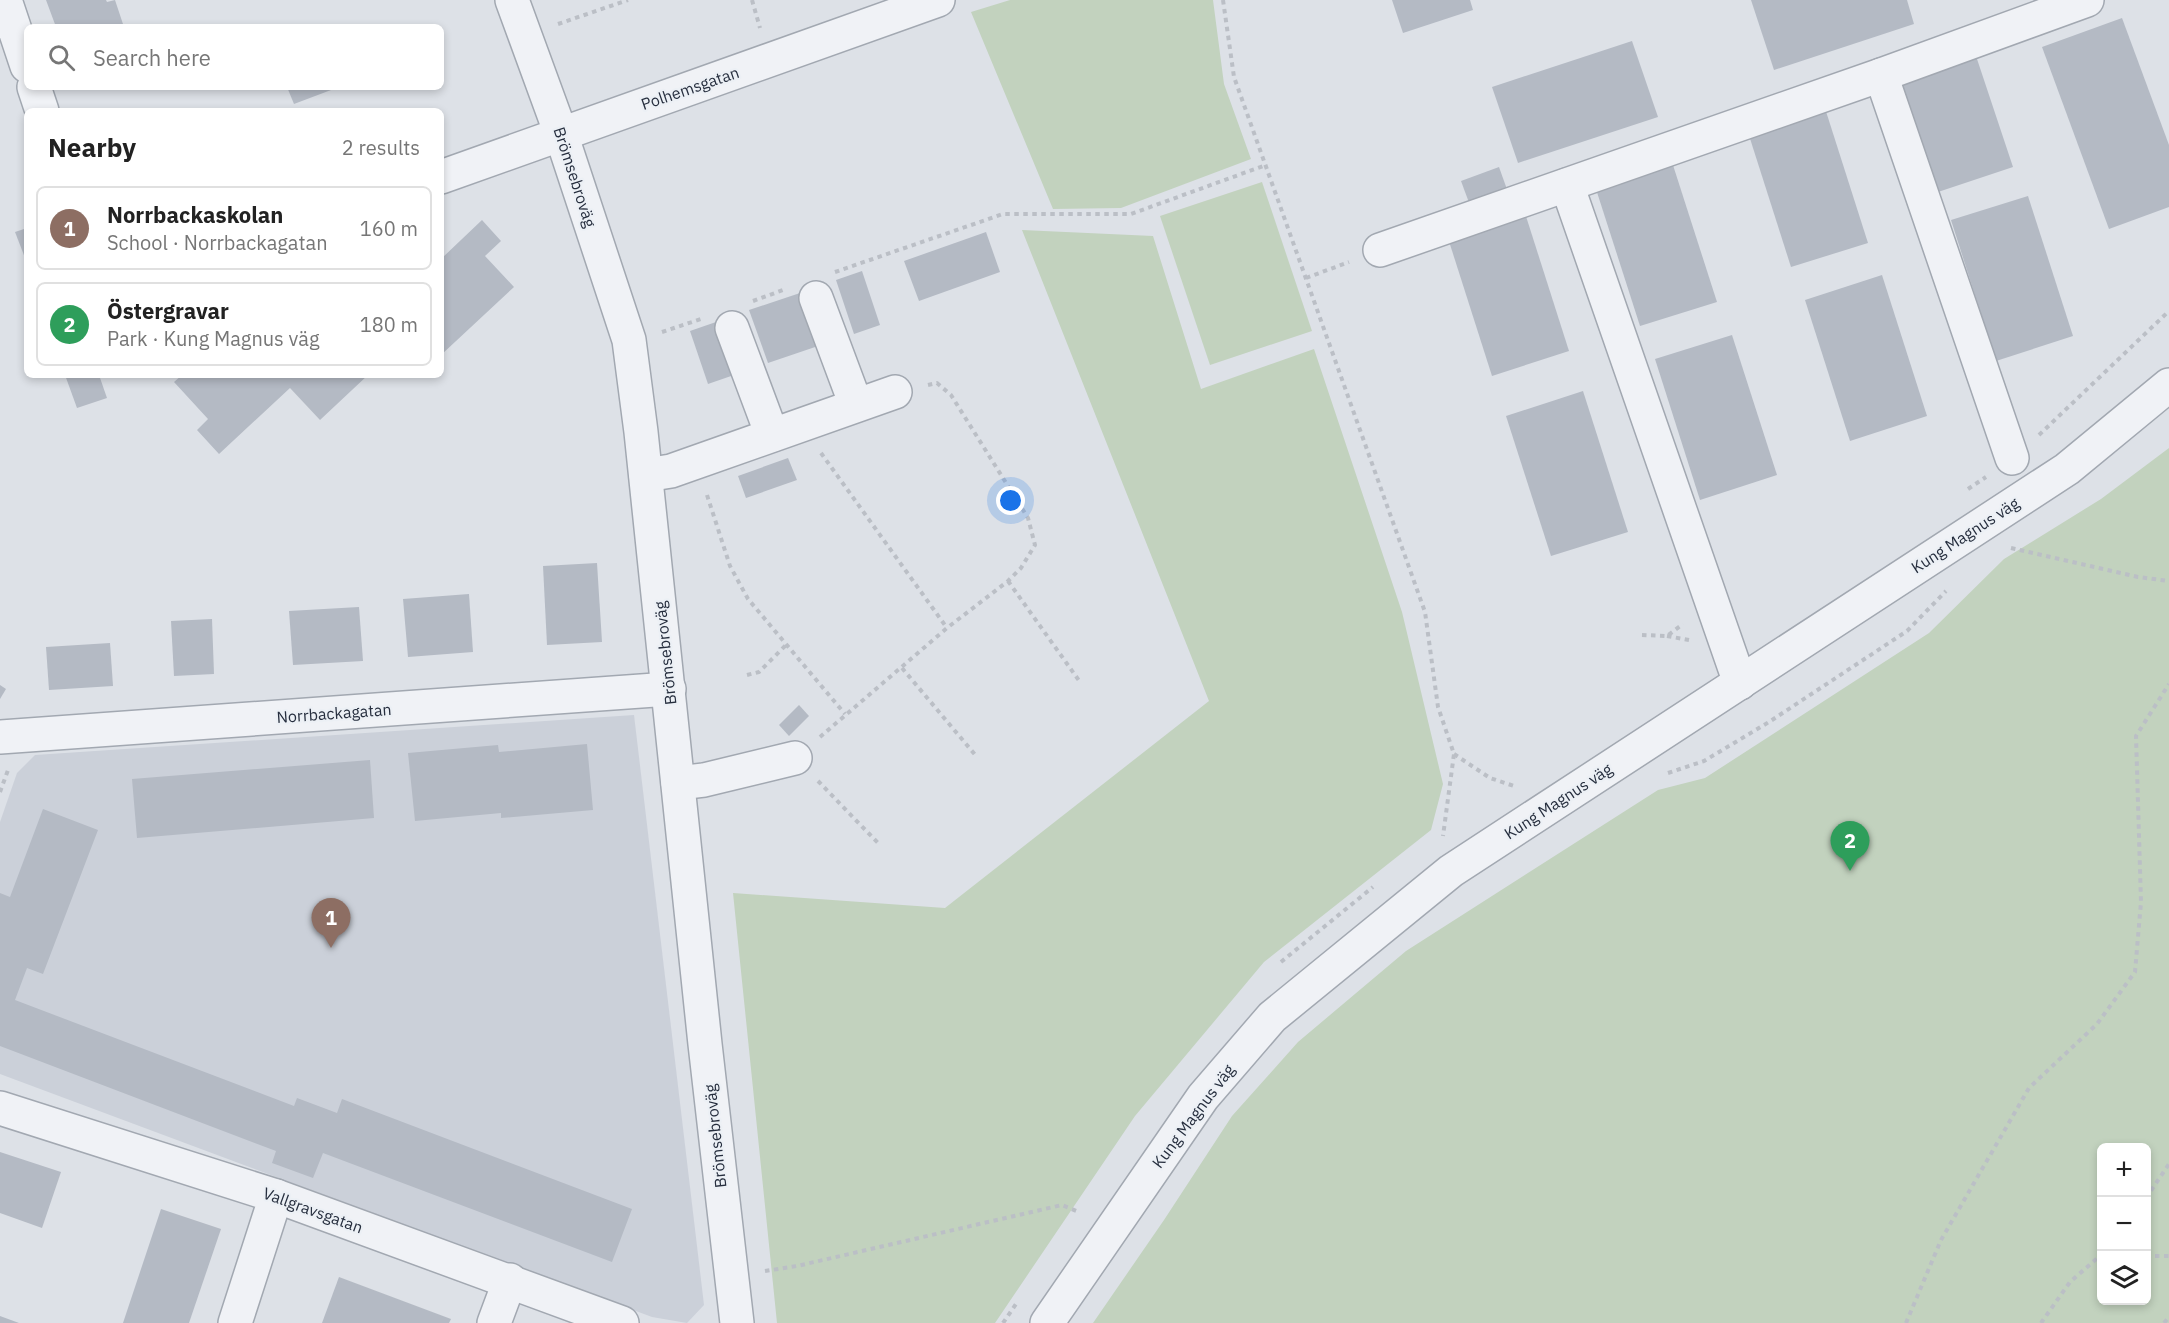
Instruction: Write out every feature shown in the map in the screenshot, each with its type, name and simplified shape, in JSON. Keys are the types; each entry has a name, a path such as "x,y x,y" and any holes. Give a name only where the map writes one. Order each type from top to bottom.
{"street":[{"path":"5,0 24,57"},
{"name":"Brömsebroväg","path":"512,0 561,134 629,340 646,475 737,1323"},
{"name":"Polhemsgatan","path":"444,176 938,0"},
{"path":"1380,250 1881,75 2087,0"},
{"path":"1881,75 2012,458"},
{"path":"35,90 41,108"},
{"path":"1567,185 1740,683"},
{"path":"813,286 856,405"},
{"path":"729,315 786,430"},
{"name":"Kung Magnus väg","path":"1047,1323 1203,1097 1272,1017 1451,871 2067,469 2169,385"},
{"path":"646,475 671,471 895,392"},
{"name":"Norrbackagatan","path":"0,736 669,689"},
{"path":"678,783 704,780 795,758"},
{"name":"Vallgravsgatan","path":"0,1108 276,1196 622,1323"},
{"path":"235,1323 276,1196"},
{"path":"494,1323 510,1280"}],"path":[{"path":"551,26 628,0"},
{"path":"1223,0 1234,77 1425,612 1438,708 1454,754 1442,840"},
{"path":"654,335 729,315 813,286 1003,214 1131,214 1266,165"},
{"path":"1306,278 1338,267"},
{"path":"878,843 795,758 947,628 1008,581 1021,568 1035,545 1028,518 951,394 937,383 895,392"},
{"path":"786,430 947,628"},
{"path":"696,461 730,567 748,599 845,714"},
{"path":"2002,546 2138,577 2169,581"},
{"path":"1008,581 1080,682"},
{"path":"1663,774 1704,761 1789,709 1907,630 1933,607 1951,586"},
{"path":"1642,635 1667,636 1712,602"},
{"path":"747,675 759,672 787,644"},
{"path":"902,668 977,757"},
{"path":"1906,1323 1941,1240 2029,1088 2097,1024 2135,972 2141,902 2136,736 2169,684"},
{"path":"1454,754 1490,778 1523,789"},
{"path":"2147,1197 2169,1164"},
{"path":"731,1276 796,1266 1062,1205 1079,1212"},
{"path":"2151,1256 2169,1256"},
{"path":"2041,1323 2070,1282 2097,1258"},
{"path":"2093,1262 2097,1262"},
{"path":"2164,1323 2169,1317"}],"shaded area":[{"path":"634,715 704,1305 687,1323 652,1317 0,1074 0,822 17,773 35,755"}],"green space":[{"path":"1010,0 1213,0 1224,84 1251,159 1121,208 1053,209 971,12"},
{"path":"1262,182 1312,331 1210,365 1160,216"},
{"path":"1022,230 1153,236 1201,389 1314,349 1402,612 1443,784 1431,830 1264,962 1135,1116 995,1323 777,1323 733,893 945,908 1209,701"},
{"path":"2169,448 2169,1323 1093,1323 1232,1116 1298,1042 1406,951 1658,790 1705,778 1929,633 2004,559 2101,499"}],"building":[{"path":"46,0 106,0 107,2 115,0 123,24 55,24"},
{"path":"1392,0 1470,0 1473,10 1403,33"},
{"path":"1751,0 1907,0 1914,24 1774,70"},
{"path":"2122,18 2169,145 2169,207 2109,229 2042,47"},
{"path":"1632,41 1658,117 1518,163 1492,87"},
{"path":"1974,50 2013,167 1938,192 1899,75"},
{"path":"288,90 331,90 294,104"},
{"path":"1823,102 1868,243 1791,267 1746,126"},
{"path":"1672,162 1717,302 1640,326 1595,186"},
{"path":"1499,167 1509,195 1471,208 1461,181"},
{"path":"2028,196 2073,336 1996,361 1951,220"},
{"path":"1524,210 1569,351 1492,376 1447,235"},
{"path":"482,220 501,241 485,256 514,287 444,352 444,256"},
{"path":"24,229 24,255 15,232"},
{"path":"986,232 1000,272 919,301 904,261"},
{"path":"862,271 880,325 854,334 836,280"},
{"path":"1882,275 1927,416 1850,441 1805,300"},
{"path":"803,292 821,345 768,363 749,310"},
{"path":"716,322 734,375 708,384 690,331"},
{"path":"1732,335 1777,475 1700,500 1655,359"},
{"path":"66,378 100,378 107,398 77,408"},
{"path":"179,378 365,378 320,420 290,388 219,454 197,430 208,419 174,382"},
{"path":"1583,391 1628,532 1551,556 1506,416"},
{"path":"788,458 797,480 746,498 738,476"},
{"path":"597,563 602,642 547,645 543,566"},
{"path":"469,594 473,652 408,657 403,599"},
{"path":"359,607 363,661 293,665 289,611"},
{"path":"212,619 214,674 174,676 171,621"},
{"path":"110,643 113,686 49,690 46,647"},
{"path":"0,685 6,689 0,699"},
{"path":"799,705 809,716 789,736 779,725"},
{"path":"587,744 593,810 501,818 501,813 415,821 408,753 498,745 499,752"},
{"path":"370,760 374,818 137,838 132,779"},
{"path":"43,809 98,830 43,974 27,968 15,1000 294,1106 297,1098 337,1113 342,1099 632,1209 612,1262 323,1153 313,1178 272,1163 276,1151 0,1046 0,893 10,897"},
{"path":"0,1152 61,1172 42,1228 0,1213"},
{"path":"161,1209 221,1229 189,1323 123,1323"},
{"path":"339,1277 451,1319 449,1323 322,1323"},
{"path":"0,1316 19,1323 0,1323"}],"place":[{"name":"Östergravar","path":"1850,871"},
{"name":"Norrbackaskolan","path":"331,948"}]}
